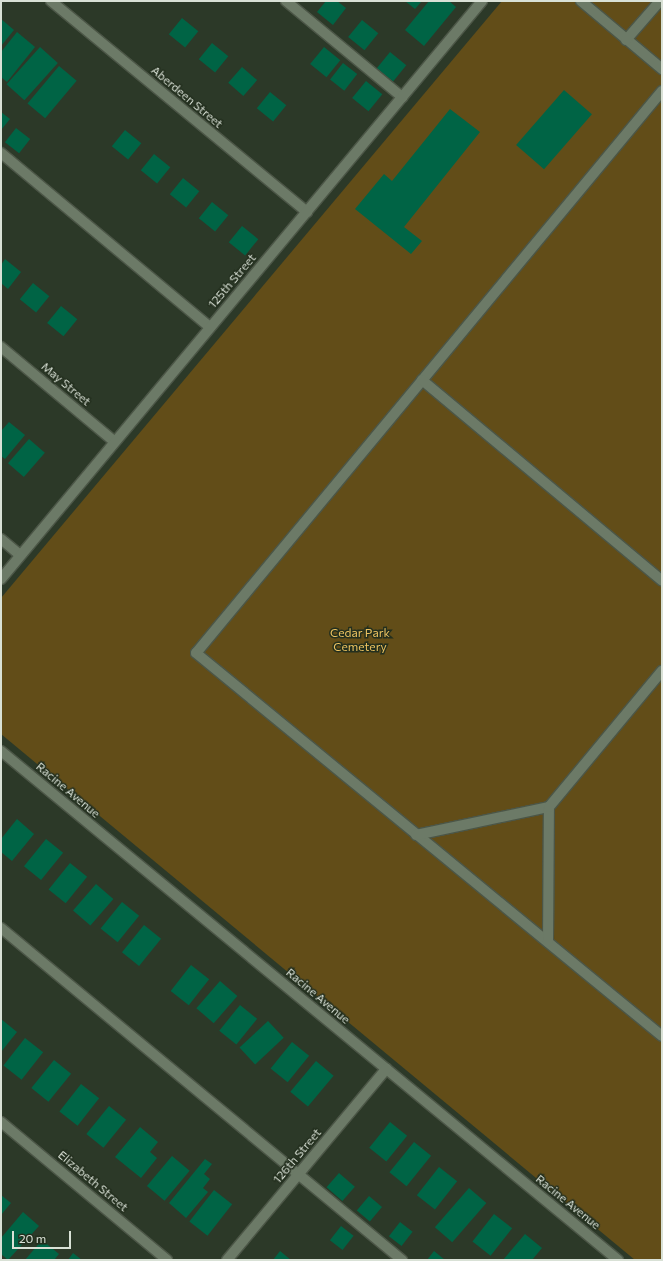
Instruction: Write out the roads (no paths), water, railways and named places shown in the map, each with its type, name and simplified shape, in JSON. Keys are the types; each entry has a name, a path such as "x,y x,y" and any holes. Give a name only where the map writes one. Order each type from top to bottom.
{"street":[{"name":"Aberdeen Street","path":"51,1 307,212"},
{"path":"286,1 402,97"},
{"name":"125th Street","path":"1,579 114,441 482,1"},
{"path":"581,1 662,69"},
{"path":"626,40 660,1"},
{"path":"662,91 196,653 662,1036"},
{"path":"1,153 210,327"},
{"name":"May Street","path":"1,347 114,441"},
{"path":"422,380 662,581"},
{"path":"1,539 20,555"},
{"path":"548,942 550,807 662,671"},
{"name":"Racine Avenue","path":"1,752 618,1260"},
{"path":"416,835 550,807"},
{"path":"1,928 402,1260"},
{"name":"126th Street","path":"227,1260 386,1069"},
{"name":"Elizabeth Street","path":"1,1122 168,1260"}],"park label":[{"name":"Cedar Park Cemetery","path":"360,640"}]}
